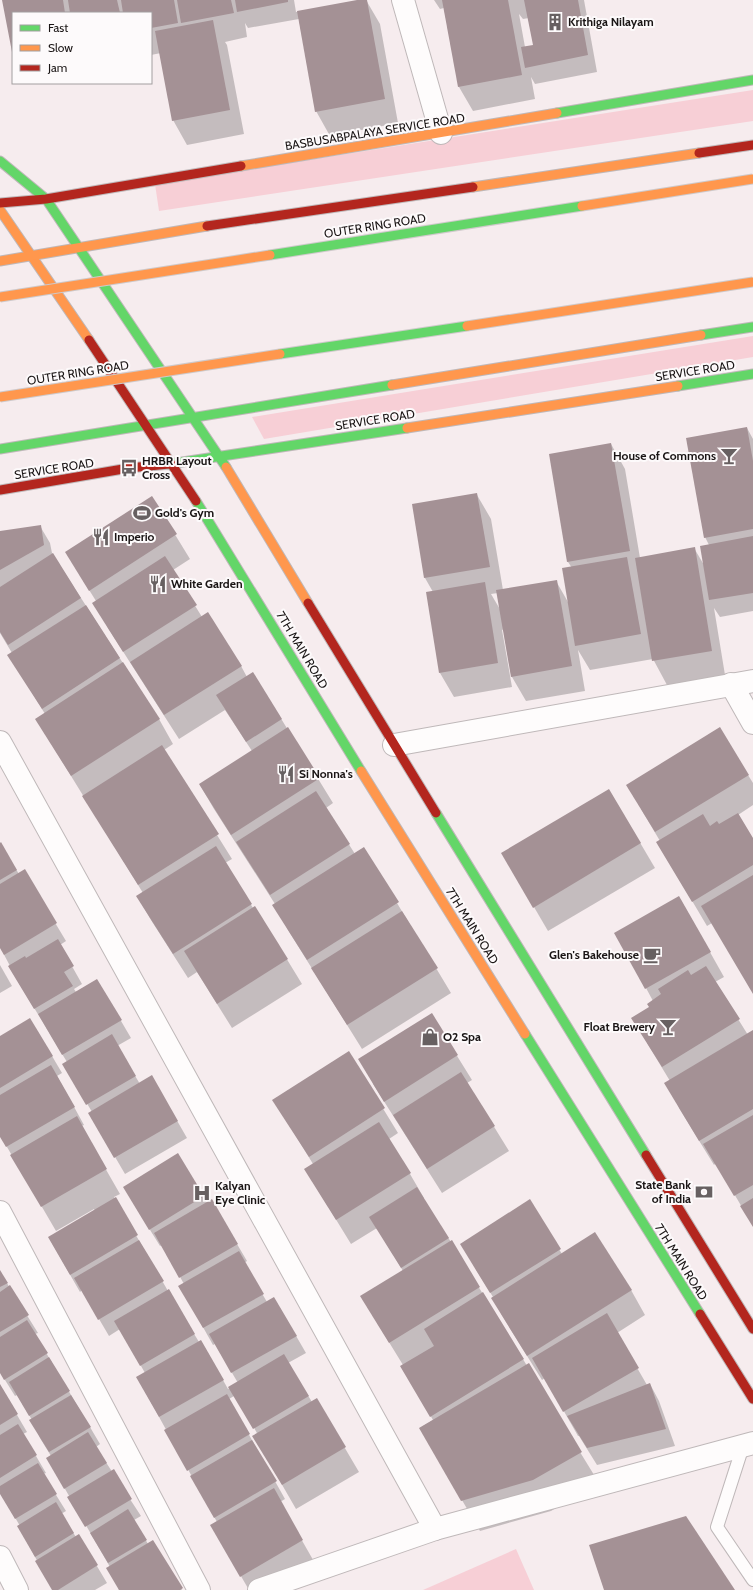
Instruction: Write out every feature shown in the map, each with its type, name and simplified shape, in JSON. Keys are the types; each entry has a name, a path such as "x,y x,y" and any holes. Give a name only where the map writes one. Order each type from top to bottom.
{"main road":[{"name":"BASBUSABPALAYA SERVICE ROAD","path":"0,203 46,199 753,80"},
{"path":"0,261 79,249 189,229 753,145"},
{"path":"0,162 46,199 219,456 394,745 753,1329"},
{"name":"OUTER RING ROAD","path":"0,297 753,179"},
{"name":"7TH MAIN ROAD","path":"0,210 188,486 353,758 753,1399"},
{"name":"OUTER RING ROAD","path":"0,397 753,282"},
{"path":"0,449 753,327"},
{"name":"SERVICE ROAD","path":"0,490 129,468 172,464 753,374"}],"street":[{"path":"403,0 442,133"},
{"path":"394,745 753,680"},
{"path":"731,684 753,723"},
{"path":"0,742 10,778 436,1529"},
{"path":"0,1212 199,1590"},
{"path":"259,1590 436,1529 748,1445"},
{"path":"0,1558 17,1590"}],"lane":[{"path":"748,1445 717,1527 753,1580"}],"shaded area":[{"path":"753,90 753,121 159,211 155,184"},
{"path":"753,336 753,357 264,439 252,417"},
{"path":"516,1549 534,1590 423,1590"}],"building":[{"path":"2,0 63,0 65,12 12,12 12,52"},
{"path":"68,0 117,0 120,12 70,12"},
{"path":"121,0 174,0 178,23 152,28 152,12 123,12"},
{"path":"177,0 231,0 234,13 181,23"},
{"path":"235,0 288,0 288,2 237,12"},
{"path":"357,0 367,0 385,99 315,112 297,11"},
{"path":"442,0 508,0 522,75 458,87"},
{"name":"Krithiga Nilayam","path":"524,0 578,0 588,55 525,68 521,47 533,45"},
{"path":"213,20 230,110 172,121 155,31"},
{"path":"747,427 753,461 753,529 704,538 686,438"},
{"path":"611,443 630,551 567,562 549,454"},
{"path":"477,493 490,567 424,578 412,504"},
{"path":"152,496 177,534 89,591 65,552"},
{"path":"41,525 44,545 0,570 0,531"},
{"path":"753,536 753,593 709,600 700,546"},
{"path":"695,547 712,651 652,661 635,558"},
{"path":"53,553 81,598 8,645 0,632 0,587"},
{"path":"165,556 197,605 123,652 92,603"},
{"path":"627,557 641,634 575,646 562,568"},
{"path":"557,580 572,666 511,677 496,590"},
{"path":"485,582 498,663 439,673 426,592"},
{"path":"86,605 120,658 42,709 7,655"},
{"path":"208,612 242,666 164,715 130,662"},
{"path":"123,662 160,719 71,776 35,719"},
{"path":"253,672 282,719 246,742 216,695"},
{"path":"288,727 320,778 231,835 199,784"},
{"path":"720,727 749,775 655,832 626,785"},
{"path":"162,745 219,834 138,885 82,796"},
{"path":"609,789 641,843 533,908 501,853"},
{"path":"316,791 350,844 270,895 236,842"},
{"path":"738,813 753,838 753,865 692,902 656,842 703,814 710,826 717,821 719,824"},
{"path":"1,842 17,870 0,880 0,843"},
{"path":"216,846 252,904 173,954 136,896"},
{"path":"364,847 399,902 307,960 272,905"},
{"path":"25,869 57,923 4,955 0,948 0,884"},
{"path":"753,875 753,994 701,906"},
{"path":"679,896 711,952 645,989 614,933"},
{"path":"255,906 288,959 217,1004 184,951"},
{"path":"402,911 438,968 347,1025 311,968"},
{"path":"58,939 74,966 64,972 73,986 34,1009 8,966 25,956 26,958"},
{"path":"706,966 740,1019 662,1067 631,1018 649,1007 647,1004 661,994 658,989 688,970 691,975"},
{"path":"97,979 122,1020 62,1055 38,1014"},
{"path":"432,1013 458,1055 384,1102 358,1059"},
{"path":"30,1018 53,1056 0,1088 0,1036"},
{"path":"753,1030 753,1109 699,1141 664,1083"},
{"path":"112,1034 136,1076 86,1105 62,1064"},
{"path":"349,1051 385,1108 309,1157 272,1100"},
{"path":"51,1065 75,1107 6,1147 0,1137 0,1095"},
{"path":"461,1072 495,1126 427,1169 393,1115"},
{"path":"152,1075 178,1121 114,1158 88,1113"},
{"path":"753,1115 753,1185 734,1196 703,1144"},
{"path":"77,1116 107,1169 41,1207 10,1155"},
{"path":"379,1122 411,1173 336,1220 304,1169"},
{"path":"178,1153 204,1196 149,1230 123,1187"},
{"path":"417,1187 449,1238 401,1268 369,1217"},
{"path":"116,1197 138,1235 70,1275 48,1237"},
{"path":"753,1198 753,1227 740,1206"},
{"path":"212,1199 238,1244 179,1278 154,1233"},
{"path":"530,1199 561,1249 490,1293 460,1244"},
{"path":"595,1232 632,1290 527,1356 491,1298"},
{"path":"139,1240 164,1281 98,1320 74,1278"},
{"path":"452,1240 480,1287 389,1343 360,1296"},
{"path":"239,1251 264,1294 203,1328 178,1286"},
{"path":"0,1270 8,1283 0,1287"},
{"path":"10,1285 29,1315 0,1332 0,1292"},
{"path":"169,1289 195,1334 140,1366 114,1321"},
{"path":"483,1292 524,1359 430,1417 400,1366 434,1346 424,1329"},
{"path":"274,1297 297,1336 231,1373 209,1334"},
{"path":"607,1313 639,1368 563,1412 532,1358"},
{"path":"27,1320 48,1353 4,1380 0,1373 0,1337"},
{"path":"201,1340 224,1380 159,1417 136,1377"},
{"path":"284,1354 309,1396 253,1429 228,1387"},
{"path":"49,1357 70,1391 29,1416 9,1382"},
{"path":"529,1363 582,1452 533,1480 461,1501 419,1428"},
{"path":"650,1383 666,1429 587,1448 567,1416"},
{"path":"0,1384 18,1414 0,1425"},
{"path":"227,1394 250,1434 187,1471 164,1430"},
{"path":"71,1395 91,1427 49,1452 29,1420"},
{"path":"317,1398 346,1447 282,1485 252,1436"},
{"path":"18,1424 37,1455 0,1478 0,1435"},
{"path":"88,1432 107,1463 64,1489 46,1458"},
{"path":"252,1440 277,1481 214,1518 190,1476"},
{"path":"38,1463 57,1494 15,1519 0,1494 0,1486"},
{"path":"114,1469 132,1499 85,1527 67,1497"},
{"path":"274,1488 303,1540 240,1577 210,1525"},
{"path":"56,1502 74,1533 35,1557 17,1526"},
{"path":"128,1509 147,1540 108,1563 90,1533"},
{"path":"686,1516 735,1590 604,1590 589,1545"},
{"path":"79,1534 98,1565 58,1590 52,1590 35,1561"},
{"path":"153,1540 183,1588 180,1590 119,1590 106,1568"}],"traffic: fast":[{"path":"557,113 753,80"},
{"path":"0,161 46,199 226,467"},
{"path":"270,255 582,206"},
{"path":"280,354 467,326"},
{"path":"701,335 753,327"},
{"path":"678,386 753,374"},
{"path":"0,449 392,385"},
{"path":"169,464 407,428"},
{"path":"196,501 361,771"},
{"path":"436,813 646,1155"},
{"path":"525,1034 700,1314"}],"traffic: slow":[{"path":"241,166 557,113"},
{"path":"473,187 699,153"},
{"path":"582,206 753,179"},
{"path":"0,210 89,340"},
{"path":"0,261 207,226"},
{"path":"0,297 270,255"},
{"path":"467,326 753,282"},
{"path":"392,385 701,335"},
{"path":"0,397 280,354"},
{"path":"407,428 678,386"},
{"path":"226,467 308,603"},
{"path":"361,771 525,1034"}],"traffic: jam":[{"path":"699,153 753,145"},
{"path":"0,203 46,199 241,166"},
{"path":"207,226 473,187"},
{"path":"89,340 196,501"},
{"path":"0,490 129,468 169,464"},
{"path":"308,603 436,813"},
{"path":"646,1155 753,1329"},
{"path":"700,1314 753,1399"}],"place":[{"name":"Krithiga Nilayam","path":"555,22"},
{"name":"House of Commons","path":"729,456"},
{"name":"HRBR Layout Cross","path":"129,468"},
{"name":"Gold's Gym","path":"142,513"},
{"name":"Imperio","path":"101,537"},
{"name":"White Garden","path":"158,584"},
{"name":"Si Nonna's","path":"286,774"},
{"name":"Glen's Bakehouse","path":"652,955"},
{"name":"Float Brewery","path":"668,1027"},
{"name":"O2 Spa","path":"430,1037"},
{"name":"State Bank of India","path":"704,1192"},
{"name":"Kalyan Eye Clinic","path":"202,1193"}]}
